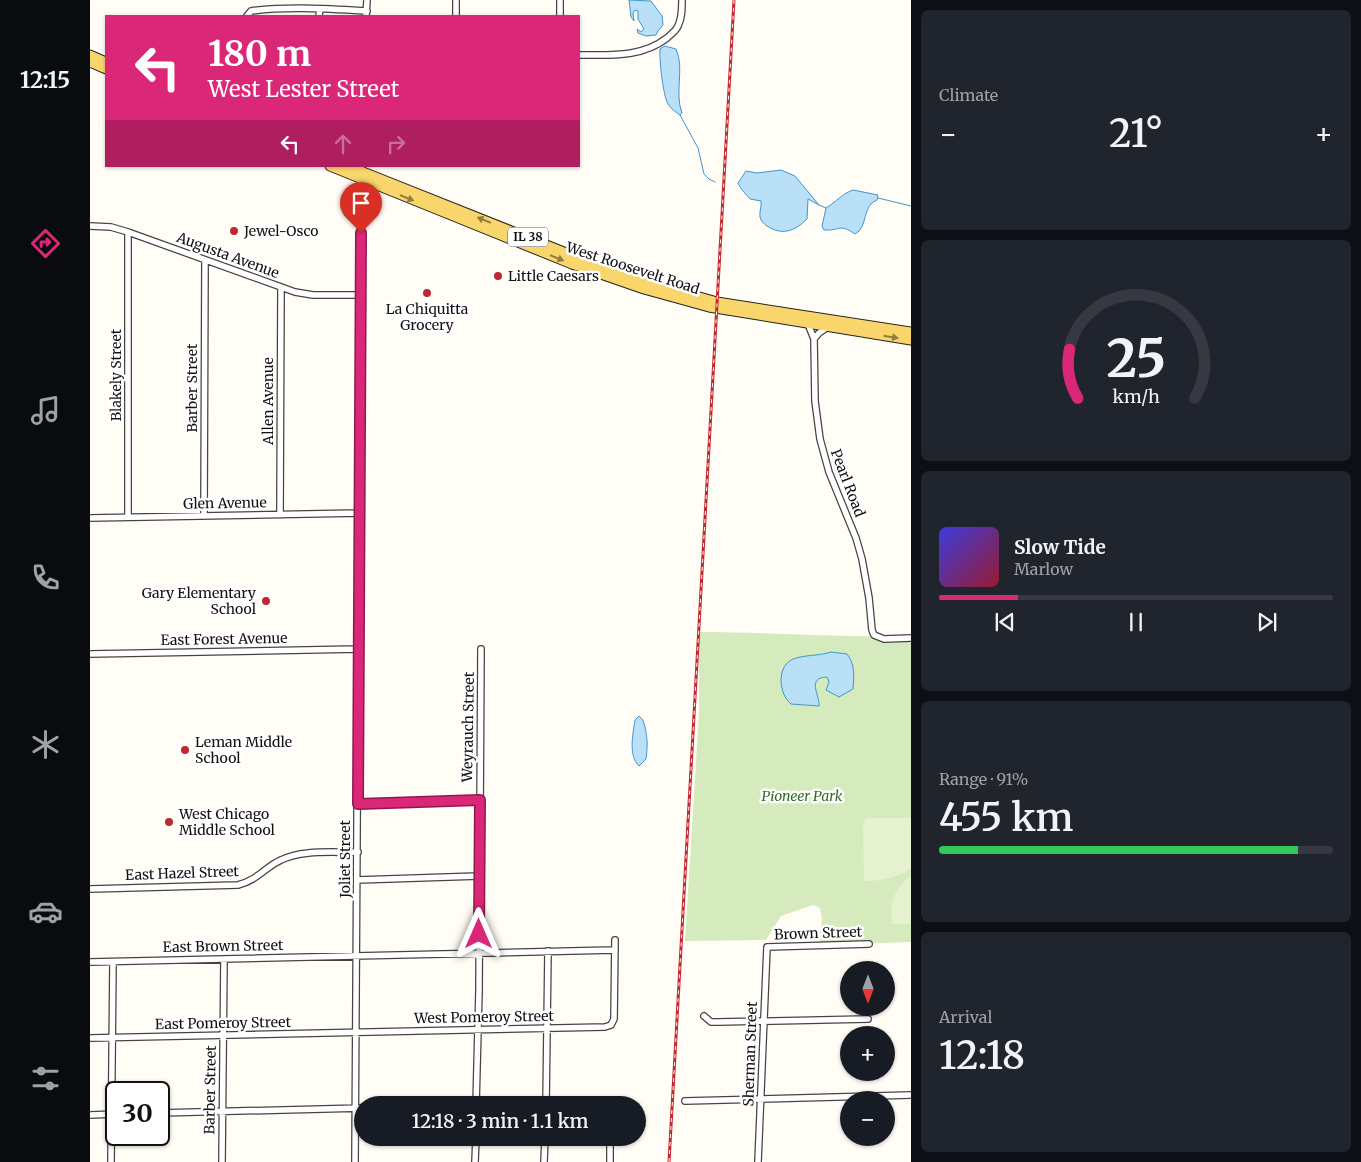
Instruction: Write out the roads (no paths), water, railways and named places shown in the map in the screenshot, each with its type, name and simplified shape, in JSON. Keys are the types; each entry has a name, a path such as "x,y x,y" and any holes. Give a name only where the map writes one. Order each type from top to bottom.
{"main road":[{"path":"90,55 105,62"},
{"path":"90,62 105,69"},
{"name":"West Roosevelt Road","path":"334,167 361,173 594,264 664,287 718,302 911,332"},
{"name":"West Roosevelt Road","path":"350,167 572,264 635,286 710,307 911,340"}],"street":[{"path":"248,15 251,11 267,9 320,9 367,14 367,0"},
{"path":"456,0 456,15"},
{"path":"560,0 560,15"},
{"path":"580,55 621,55 648,49 665,39 678,26 682,15 682,0"},
{"path":"319,15 320,9"},
{"name":"Joliet Street","path":"359,1096 356,1032 361,173"},
{"name":"Augusta Avenue","path":"90,226 111,227 128,232 281,288 308,295 361,295"},
{"name":"Blakely Street","path":"128,232 128,517"},
{"name":"Barber Street","path":"204,516 205,260"},
{"name":"Allen Avenue","path":"280,514 281,288"},
{"name":"Pearl Road","path":"808,324 814,339 815,401 819,435 829,472 858,545 867,583 872,630 874,635 884,639 911,638"},
{"path":"814,339 818,333 828,327"},
{"name":"Glen Avenue","path":"90,518 360,513"},
{"name":"East Forest Avenue","path":"90,654 358,649"},
{"name":"Weyrauch Street","path":"476,1096 481,650"},
{"path":"358,804 480,800"},
{"name":"East Hazel Street","path":"90,889 238,885 251,881 273,864 290,856 303,853 358,852"},
{"path":"357,880 479,876"},
{"path":"614,950 615,940"},
{"name":"Brown Street","path":"767,947 870,944"},
{"name":"Sherman Street","path":"758,1162 767,947"},
{"name":"East Brown Street","path":"90,962 614,950"},
{"name":"West Pomeroy Street","path":"356,1032 605,1027 611,1025 614,1017 614,950"},
{"path":"546,1096 548,951"},
{"name":"Barber Street","path":"222,1162 224,959"},
{"path":"113,962 114,1081"},
{"path":"704,1016 711,1022 868,1019"},
{"name":"East Pomeroy Street","path":"90,1038 356,1032"},
{"path":"685,1101 911,1095"},
{"path":"170,1113 354,1108"},
{"path":"90,1115 105,1114"},
{"path":"111,1162 112,1146"},
{"name":"Joliet Street","path":"355,1162 356,1146"},
{"path":"475,1162 476,1146"},
{"path":"544,1162 545,1146"},
{"path":"610,1146 610,1162"}],"water":[{"path":"629,0 651,1 662,16 663,25 656,35 646,36 638,33 637,29 641,32 644,29 638,19 638,11 635,10 633,13 634,21 631,17"},
{"path":"665,46 676,49 679,56 679,97 682,113 680,115 669,106 664,93 660,49"},
{"path":"781,170 795,176 819,205 808,199 807,219 798,227 788,231 778,231 767,226 760,217 761,201 750,199 738,183 746,171 757,173"},
{"path":"853,190 878,195 877,200 872,203 867,211 862,227 855,234 842,228 824,230 822,226 826,208"},
{"path":"831,652 847,654 850,658 854,679 853,689 839,697 826,690 829,682 827,677 821,678 817,680 816,684 819,706 791,704 782,690 781,683 783,670 787,664 799,657"},
{"path":"639,716 643,720 646,730 647,743 646,759 639,766 633,756 632,744 635,720"}],"waterway":[{"path":"680,115 698,148 704,174 715,182"},
{"path":"878,198 911,206"},
{"path":"819,205 826,208"}],"railway":[{"path":"669,1162 734,0"}],"place":[{"name":"Jewel-Osco","path":"234,231"},
{"name":"Little Caesars","path":"498,276"},
{"name":"La Chiquitta Grocery","path":"427,293"},
{"name":"Gary Elementary School","path":"266,601"},
{"name":"Leman Middle School","path":"185,750"},
{"name":"West Chicago Middle School","path":"169,822"}],"park label":[{"name":"Pioneer Park","path":"802,796"}]}
